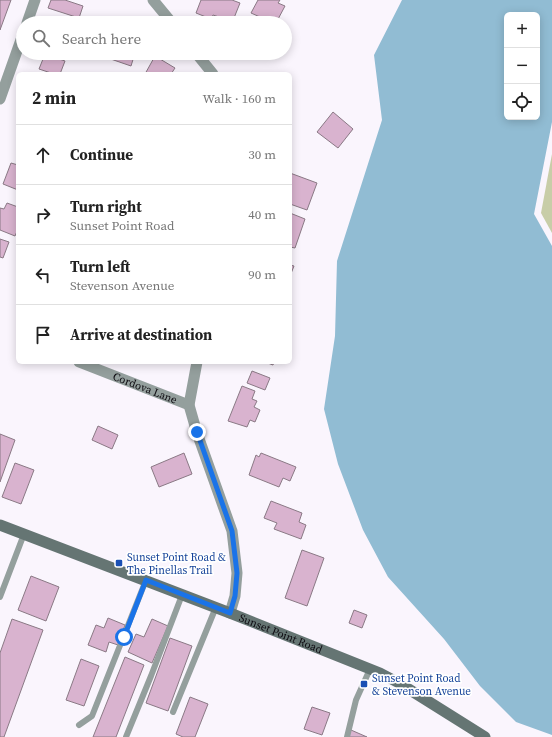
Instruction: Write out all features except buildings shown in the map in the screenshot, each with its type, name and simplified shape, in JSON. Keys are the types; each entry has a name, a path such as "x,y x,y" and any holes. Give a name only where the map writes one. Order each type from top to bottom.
{"main road":[{"name":"Sunset Point Road","path":"0,525 216,607 370,669 399,683 484,737"}],"street":[{"path":"29,16 35,0"},
{"path":"153,0 166,16"},
{"path":"0,99 16,54"},
{"path":"202,60 211,72"},
{"name":"Cordova Lane","path":"83,364 189,405"},
{"path":"196,364 189,405 232,531 237,573 235,596 230,613"}],"lane":[{"path":"0,597 24,534"},
{"path":"79,725 92,716 146,580"},
{"path":"126,737 182,595"},
{"path":"173,712 216,607"},
{"path":"347,737 356,700 370,669"}],"green space":[{"path":"552,154 552,233 541,213"}],"water":[{"path":"402,0 552,0 552,122 534,214 552,246 552,735 516,722 480,686 444,639 388,577 363,530 338,464 324,409 335,336 337,261 382,120 374,55"}],"place":[{"name":"Sunset Point Road & The Pinellas Trail","path":"119,563"},
{"name":"Sunset Point Road & Stevenson Avenue","path":"364,684"}],"route":[{"path":"124,637 146,580 230,613 235,596 237,573 232,531 197,432"}]}
